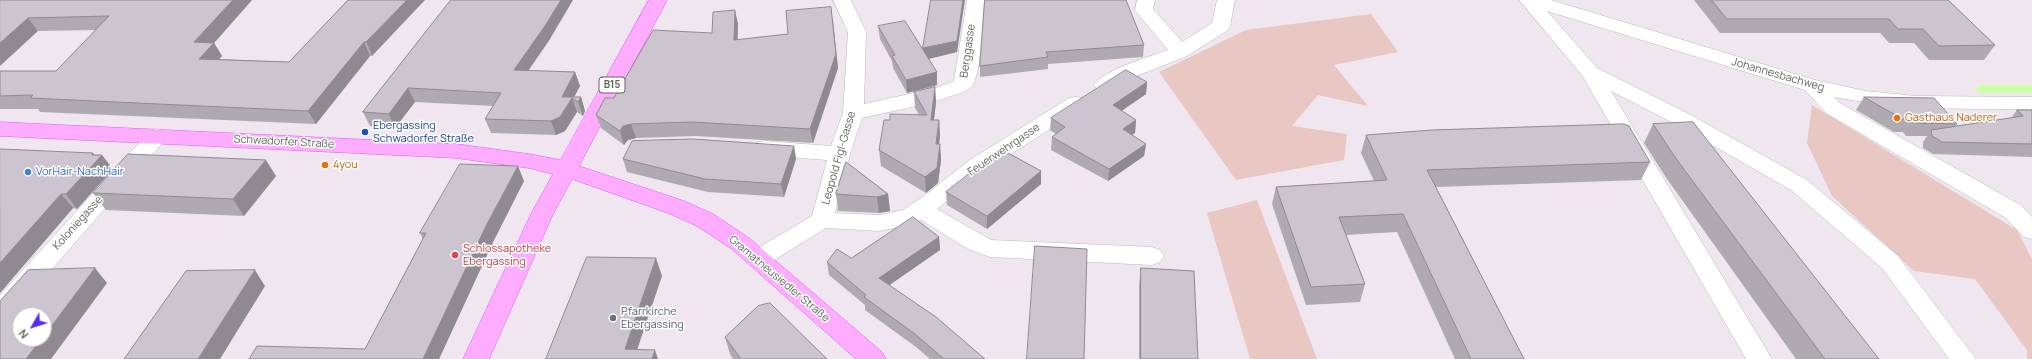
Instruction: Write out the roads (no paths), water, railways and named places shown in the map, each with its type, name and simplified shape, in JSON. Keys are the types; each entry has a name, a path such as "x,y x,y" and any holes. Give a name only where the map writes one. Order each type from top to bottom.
{"main road":[{"name":"B15","path":"476,359 542,214 658,0"},
{"name":"Schwadorfer Straße","path":"0,130 157,136 456,151 529,161 566,170"},
{"name":"Gramatneusiedler Straße","path":"566,170 691,213 728,235 758,259 873,359"}],"street":[{"name":"Leopold Figl-Gasse","path":"822,220 839,154 853,112 857,32 842,0"},
{"name":"Berggasse","path":"853,112 941,93 963,85 966,74 972,18 976,0"},
{"path":"1146,0 1144,10 1180,52"},
{"name":"Feuerwehrgasse","path":"822,220 884,223 904,218 921,210 978,165 1117,77 1180,52 1221,26 1226,0"},
{"path":"1528,0 1590,72 1758,359"},
{"name":"Johannesbachweg","path":"1532,0 1812,86 1866,96 1916,102 2032,103"},
{"path":"1590,72 1684,120 1799,185 1890,262 1963,359"},
{"path":"1812,86 1833,108 2014,212 2032,231"},
{"name":"Koloniegasse","path":"0,311 157,136"},
{"path":"744,147 839,154"},
{"path":"921,210 976,243 990,248 1152,256"},
{"path":"758,259 822,220"}],"waterway":[{"path":"1981,89 2032,89"}],"place":[{"name":"Gasthaus Naderer","path":"1897,118"},
{"name":"Ebergassing Schwadorfer Straße","path":"365,132"},
{"name":"4you","path":"325,165"},
{"name":"VorHair-NachHair","path":"28,172"},
{"name":"Schlossapotheke Ebergassing","path":"455,255"},
{"name":"Pfarrkirche Ebergassing","path":"613,318"}]}
